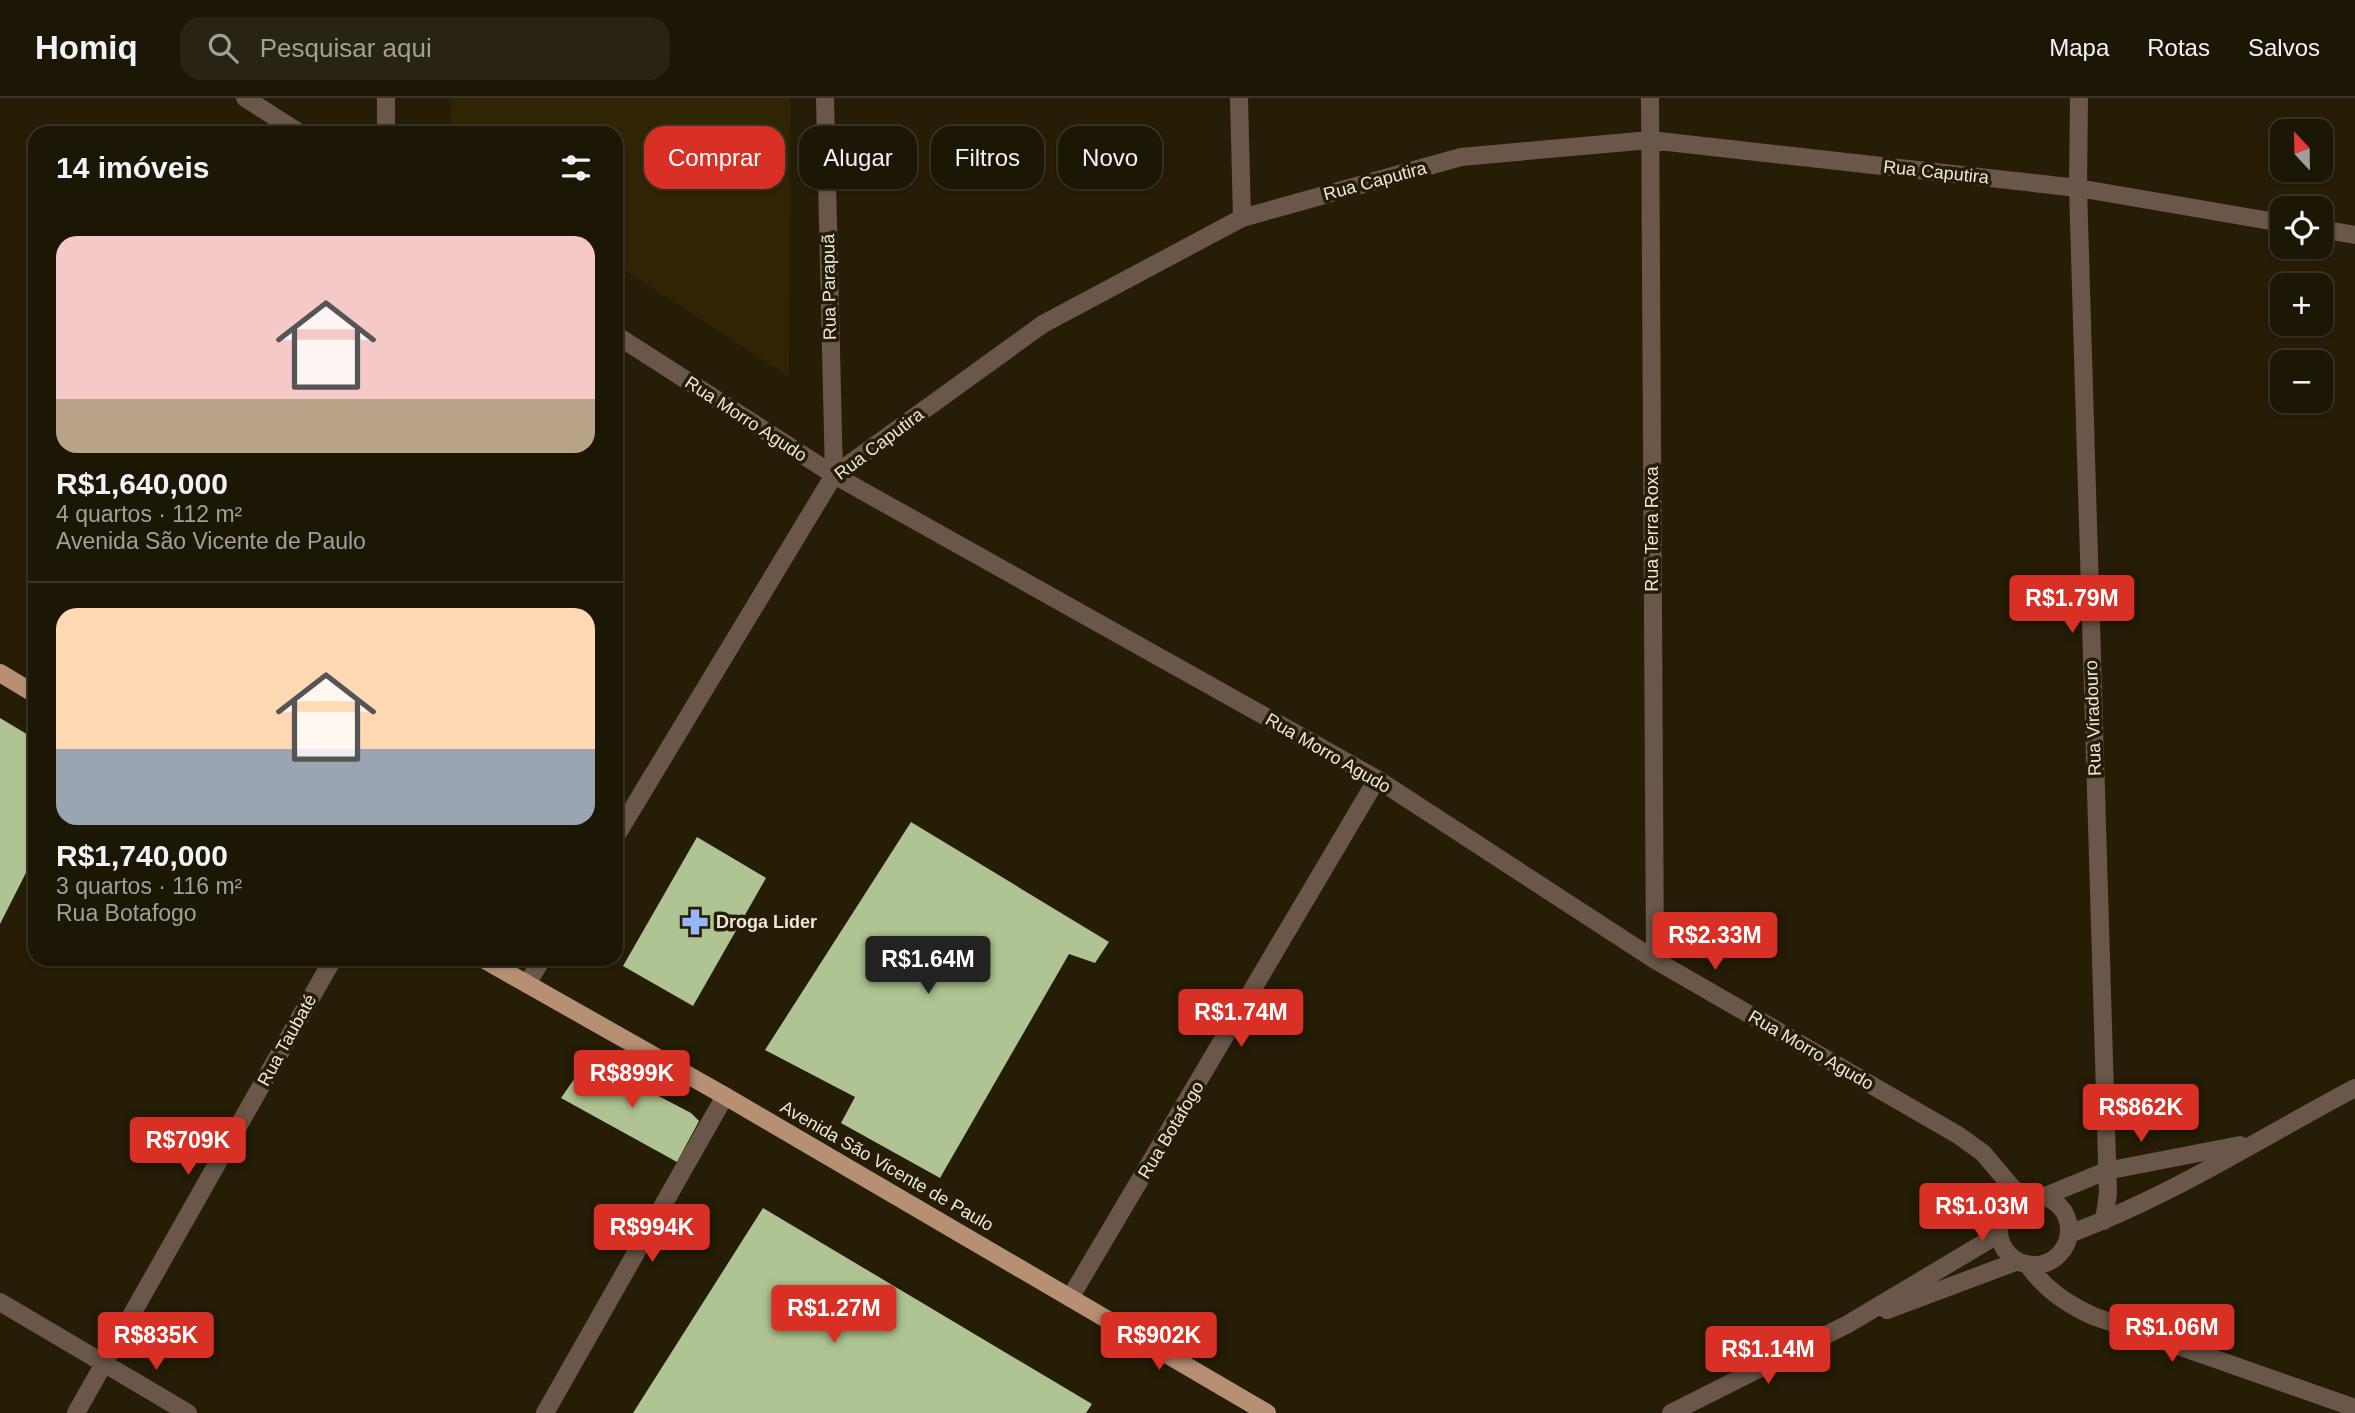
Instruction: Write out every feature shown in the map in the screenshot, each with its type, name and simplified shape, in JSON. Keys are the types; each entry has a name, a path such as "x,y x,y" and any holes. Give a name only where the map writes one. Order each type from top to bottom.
{"main road":[{"path":"0,673 28,690"},
{"name":"Avenida São Vicente de Paulo","path":"495,966 725,1096 1267,1413"}],"street":[{"path":"245,98 289,126"},
{"path":"386,98 386,126"},
{"name":"Rua Parapuã","path":"825,98 834,475"},
{"path":"1239,98 1242,218"},
{"name":"Rua Terra Roxa","path":"1650,98 1655,960"},
{"name":"Rua Viradouro","path":"2078,98 2078,188 2108,1193 2104,1221"},
{"name":"Rua Caputira","path":"623,824 834,475 1043,324 1242,218 1461,157 1650,140 2078,188 2270,221"},
{"path":"2333,231 2355,235"},
{"name":"Rua Morro Agudo","path":"623,339 834,475 1377,779 1655,960 1958,1135 1983,1153 2021,1198"},
{"name":"Rua Botafogo","path":"1070,1298 1377,779"},
{"name":"Rua Taubaté","path":"76,1413 329,966"},
{"path":"527,984 538,966"},
{"path":"2069,1234 2104,1221 2207,1172 2254,1141 2355,1088"},
{"path":"545,1413 725,1096"},
{"path":"2254,1141 2201,1154 2106,1171 2043,1197 2021,1198 2004,1212 1999,1234 2009,1255 2022,1263 2040,1283 2065,1303 2093,1316 2355,1408"},
{"path":"1848,1324 2022,1263 2049,1261 2065,1245 2069,1234 2063,1211 2054,1202 2043,1197"},
{"path":"1671,1413 1848,1324 1999,1234"},
{"path":"0,1301 188,1413"}],"shaded area":[{"path":"451,98 790,98 789,377 623,270 623,126 450,126"}],"building":[{"path":"0,718 28,735 28,869 0,924"},
{"path":"911,822 1109,942 1095,963 1069,954 940,1178 841,1123 855,1097 765,1050"},
{"name":"Droga Lider","path":"697,837 766,878 693,1006 623,966"},
{"path":"588,1059 691,1113 699,1121 677,1162 561,1098"},
{"path":"763,1208 1092,1404 1086,1413 633,1413"}],"place":[{"name":"Droga Lider","path":"695,922"}]}
